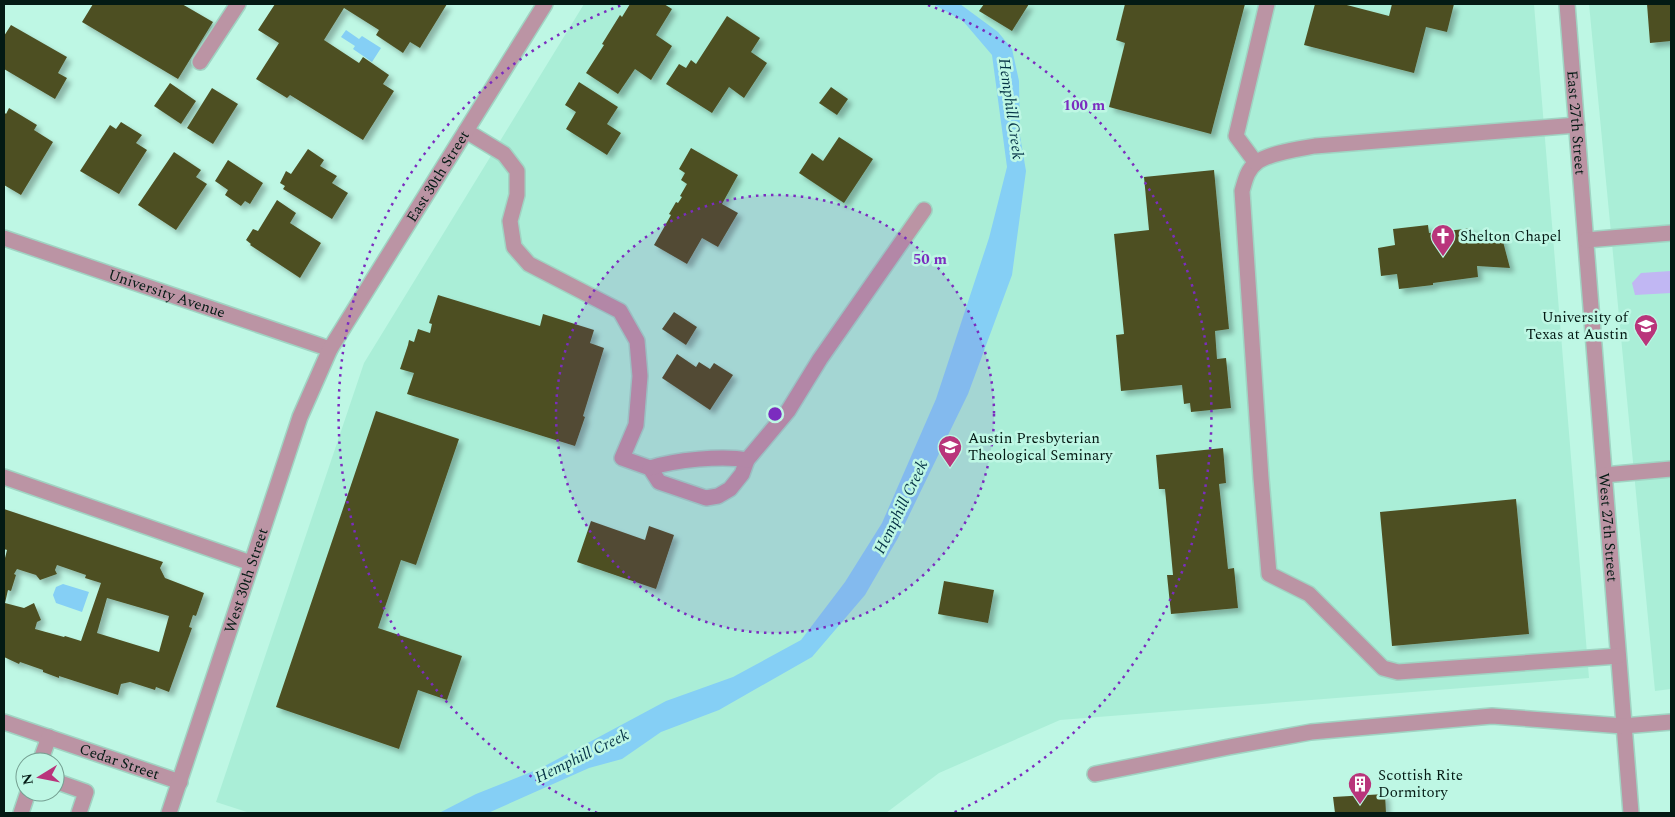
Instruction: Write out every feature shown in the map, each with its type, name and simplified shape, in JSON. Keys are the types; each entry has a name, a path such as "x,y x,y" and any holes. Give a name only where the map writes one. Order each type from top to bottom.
{"street":[{"path":"200,62 238,4"},
{"name":"East 30th Street","path":"330,349 545,4"},
{"path":"1256,163 1236,136 1267,4"},
{"path":"1567,4 1572,4"},
{"name":"East 27th Street","path":"1567,4 1586,240"},
{"path":"1577,125 1315,146 1281,152 1256,163 1246,176 1242,191 1261,478 1269,574 1309,594 1383,668 1398,672 1618,656"},
{"path":"466,131 504,154 517,171 517,195 510,221 514,247 529,264 620,311 637,341 640,376 636,425 622,458 650,468 659,482 706,498 718,496 730,489 742,474 747,460 788,411 820,359 924,210"},
{"path":"1586,240 1671,233"},
{"name":"University Avenue","path":"4,238 330,349"},
{"name":"West 27th Street","path":"1586,240 1631,813"},
{"name":"West 30th Street","path":"169,813 300,417 330,349"},
{"path":"650,468 666,462 734,458 747,460"},
{"path":"1604,475 1671,469"},
{"path":"4,477 251,563"},
{"path":"1095,774 1320,731 1492,716 1623,726 1671,722"},
{"name":"Cedar Street","path":"4,722 180,782"},
{"path":"44,752 49,737"},
{"path":"65,785 86,792 79,813"}],"shaded area":[{"name":"Austin Presbyterian Theological Seminary","path":"584,4 1534,4 1589,678 1060,720 939,773 886,813 250,813 216,802 364,363"},
{"name":"University of Texas at Austin","path":"1589,4 1671,4 1671,689 1655,691"},
{"path":"1671,271 1671,293 1635,295 1632,283 1641,273"}],"water":[{"name":"Hemphill Creek","path":"933,4 960,4 998,32 1012,49 1019,81 1020,136 1026,171 1012,275 968,394 898,538 865,595 812,657 719,710 661,732 622,759 589,768 488,813 439,813 476,794 541,768 666,701 733,677 801,640 845,582 882,523 936,399 989,238 1007,167 992,55 963,21"},
{"path":"346,30 359,39 362,36 381,48 372,62 353,49 355,46 341,37"},
{"path":"63,584 89,592 82,612 56,603 53,595 56,587"}],"building":[{"path":"93,4 182,4 213,22 178,79 82,22"},
{"path":"275,4 447,4 420,48 410,42 403,53 376,35 379,30 344,8 324,40 359,63 363,57 389,75 383,84 394,91 363,140 290,95 287,98 256,79 279,43 258,30"},
{"path":"630,4 664,4 672,9 656,35 672,46 651,80 635,69 618,94 586,73 620,15 622,17"},
{"path":"984,4 1029,4 1012,31 979,11"},
{"path":"1125,4 1245,4 1211,134 1109,107 1125,43 1116,40"},
{"path":"1315,4 1343,4 1389,16 1392,4 1454,4 1447,32 1426,27 1414,73 1304,45"},
{"path":"1647,4 1671,4 1671,41 1650,43"},
{"path":"727,16 760,38 751,52 767,63 744,98 729,87 712,113 666,84 679,64 686,68 691,60 696,64"},
{"path":"11,25 67,57 58,73 67,78 55,99 4,69 4,36"},
{"path":"579,82 618,107 607,124 621,133 607,155 566,129 576,112 565,105"},
{"path":"170,83 196,101 181,124 154,106"},
{"path":"831,87 848,99 837,115 819,103"},
{"path":"212,88 238,104 213,144 187,128"},
{"path":"9,108 37,125 34,130 53,142 21,195 4,185 4,112 6,114"},
{"path":"121,122 142,135 136,143 147,150 119,194 80,171 110,125 116,129"},
{"path":"839,137 873,159 844,203 799,173 812,153 823,161"},
{"path":"691,148 738,175 722,204 738,213 718,247 702,238 687,264 654,245 676,202 678,203 682,197 680,196 687,184 681,180 685,173 679,169"},
{"path":"308,149 324,160 320,166 337,176 332,183 348,193 332,219 283,189 285,186 280,183 286,171 291,174"},
{"path":"174,152 201,170 196,177 207,184 176,230 138,205"},
{"path":"228,160 263,183 250,204 245,201 241,206 225,195 228,190 215,181"},
{"path":"1214,170 1229,329 1215,331 1217,359 1226,358 1231,408 1191,412 1190,403 1184,404 1182,385 1121,391 1116,335 1124,334 1114,234 1149,230 1144,177"},
{"path":"277,200 296,213 290,223 321,243 300,278 250,245 246,240 253,229 258,231"},
{"name":"Shelton Chapel","path":"1428,225 1429,233 1473,228 1473,237 1501,234 1510,268 1477,266 1478,277 1399,289 1397,274 1381,276 1378,248 1395,245 1393,229"},
{"path":"438,295 540,326 543,314 594,330 590,343 604,348 575,446 407,394 414,373 400,369 409,340 414,342 418,329 430,333 432,324 429,323"},
{"path":"674,312 697,327 686,345 662,329"},
{"path":"677,354 696,367 699,362 710,369 714,363 733,375 710,410 662,378"},
{"path":"376,411 459,439 416,565 401,560 378,628 462,656 447,700 418,690 399,749 276,707"},
{"path":"1223,448 1226,483 1219,484 1228,569 1234,568 1238,608 1171,614 1167,575 1173,575 1165,489 1159,489 1156,455"},
{"path":"1516,499 1529,634 1392,646 1380,512"},
{"path":"4,509 163,562 160,568 165,578 204,593 196,616 193,615 189,627 192,628 169,692 156,687 155,690 130,682 121,684 118,695 59,676 59,678 43,672 43,670 20,662 19,664 4,657 4,562 7,550 4,549","holes":["57,565 86,575 85,578 101,583 81,641 35,629 37,622 41,620 34,603 24,608 5,603 8,590 11,591 16,575 14,574 17,569 36,575 40,580 57,574 55,570","107,598 169,616 159,652 97,633"]},
{"path":"591,521 645,540 649,526 674,535 656,589 577,562"},
{"path":"944,581 994,590 988,623 938,614"},
{"name":"Scottish Rite Dormitory","path":"1385,794 1386,813 1335,813 1333,797"}],"place":[{"name":"Shelton Chapel","path":"1443,257"},
{"name":"University of Texas at Austin","path":"1646,347"},
{"name":"Austin Presbyterian Theological Seminary","path":"950,468"},
{"name":"Scottish Rite Dormitory","path":"1360,805"}]}
